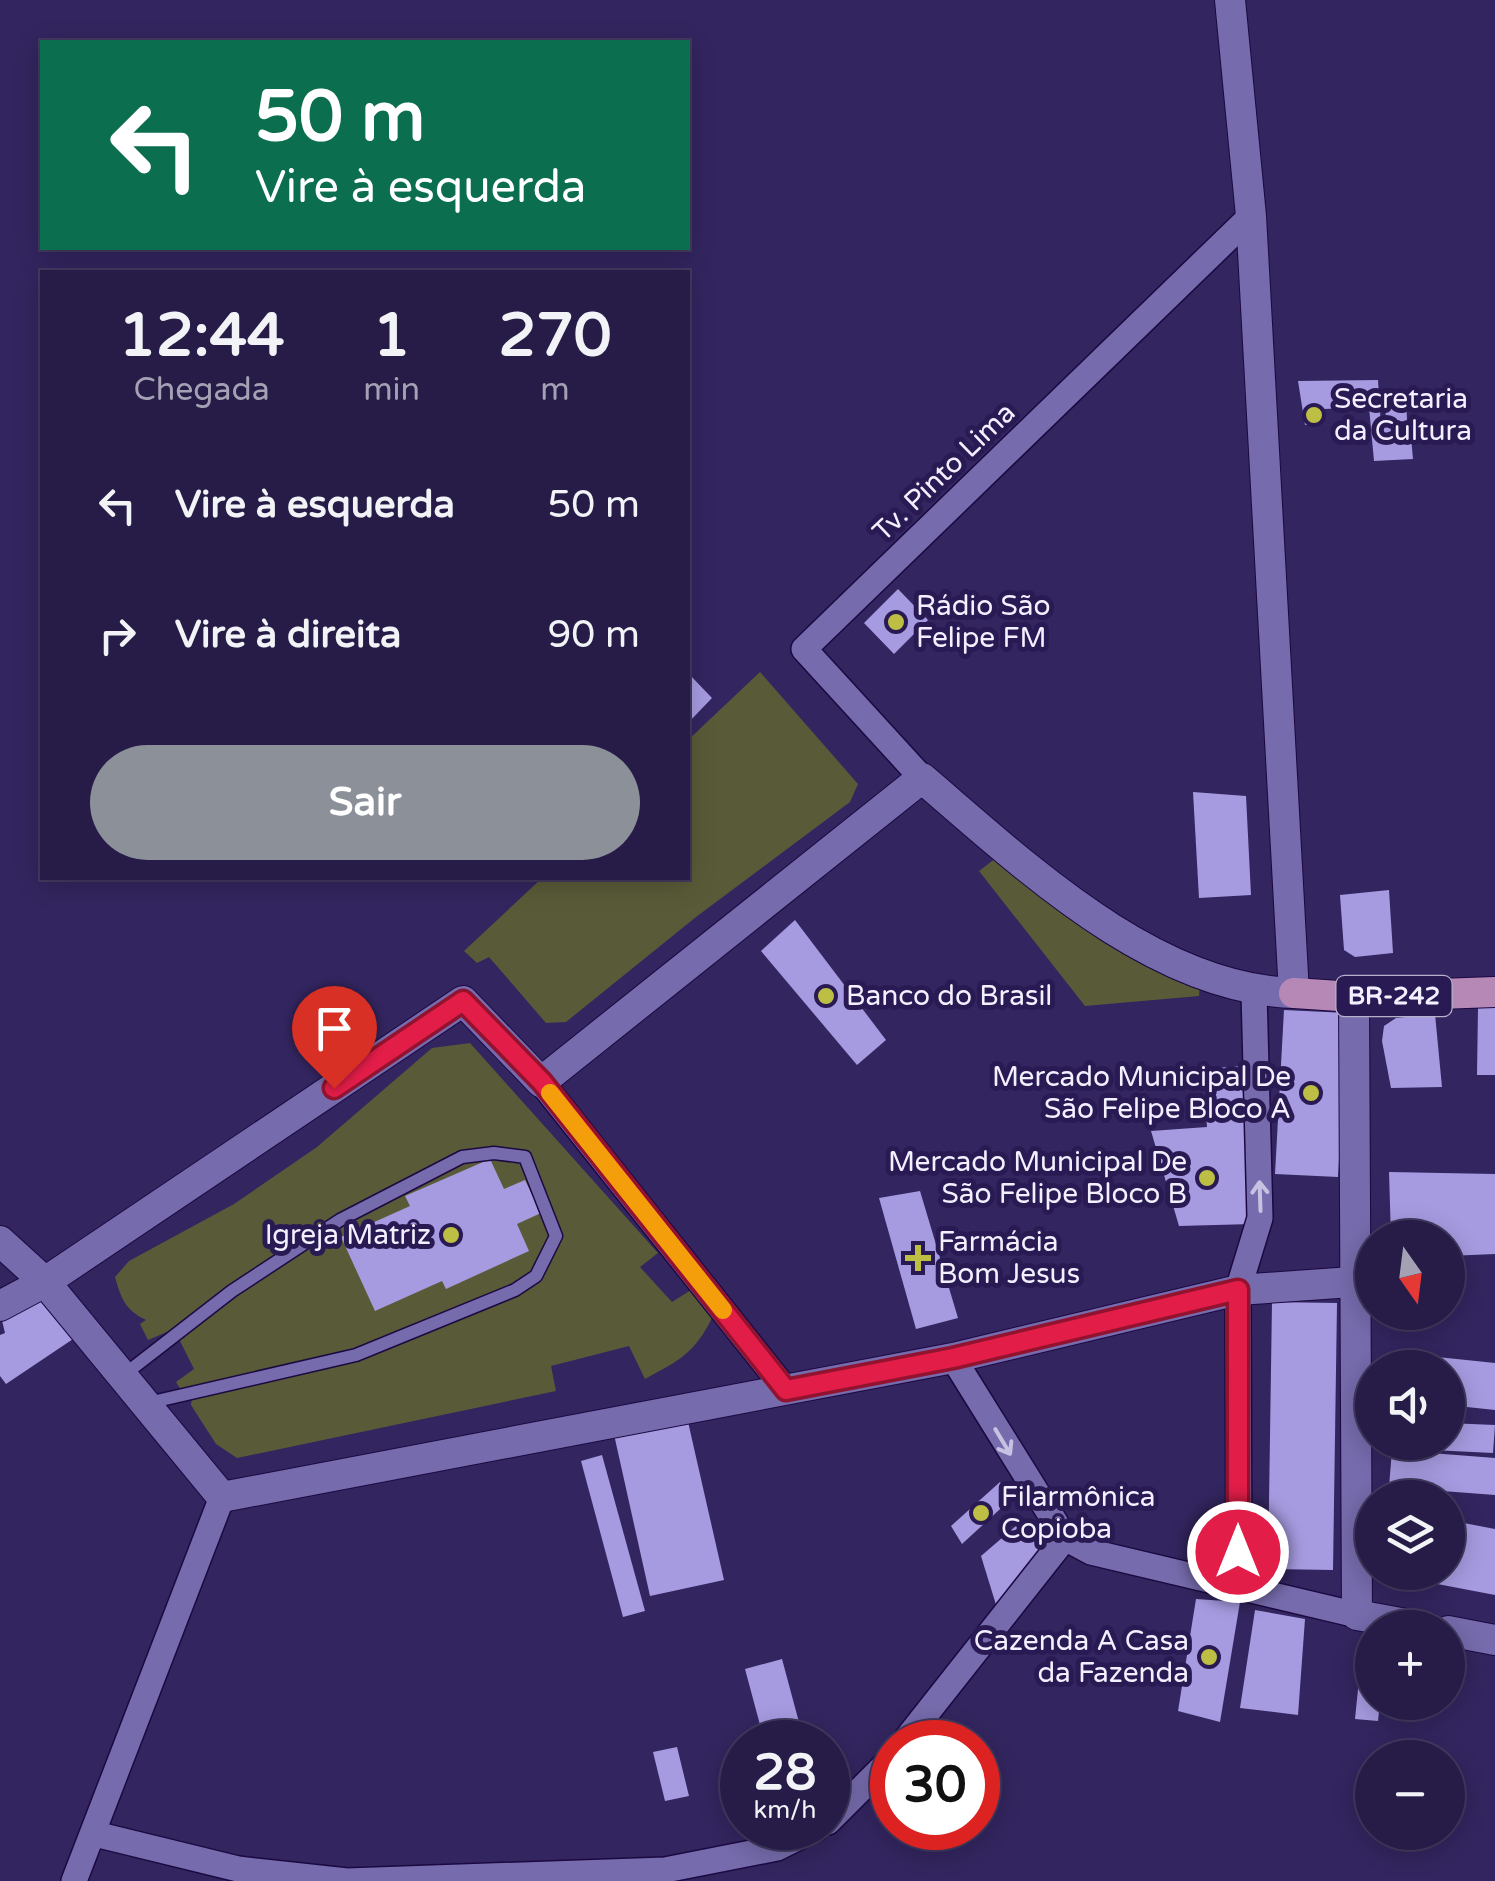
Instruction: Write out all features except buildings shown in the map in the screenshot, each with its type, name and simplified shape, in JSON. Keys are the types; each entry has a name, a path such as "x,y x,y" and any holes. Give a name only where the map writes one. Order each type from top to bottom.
{"main road":[{"path":"1230,0 1251,216 1294,993"},
{"path":"0,1306 45,1282 463,1001 542,1082 922,778"},
{"name":"BR-242","path":"922,778 1076,905 1200,974 1254,992 1354,997 1495,992"},
{"path":"1354,997 1352,1282 1357,1610"},
{"path":"0,1241 45,1282 125,1374 222,1496 953,1358 1238,1290 1352,1282"},
{"path":"1465,1634 1495,1640"}],"street":[{"name":"Tv. Pinto Lima","path":"922,778 804,649 1251,216"},
{"path":"1238,1590 1238,1290 1260,1218 1254,992"},
{"path":"542,1082 786,1390"},
{"path":"953,1358 1064,1538 1090,1552 1355,1615"},
{"path":"74,1881 222,1496"},
{"path":"921,1720 1064,1538"},
{"path":"850,1800 870,1780"},
{"path":"95,1834 238,1869 347,1881 665,1870 768,1850"}],"lane":[{"path":"125,1374 232,1291 340,1220 462,1158 494,1153 525,1157 556,1236 536,1276 526,1283 356,1354 146,1404"}],"green space":[{"path":"760,672 858,784 850,802 696,917 566,1022 546,1023 489,957 477,963 464,951 540,880 690,880 690,738"},
{"path":"996,858 1200,983 1199,996 1085,1006 979,871"},
{"path":"470,1043 658,1253 640,1267 672,1302 691,1290 713,1316 706,1329 685,1354 645,1379 629,1346 551,1366 556,1391 237,1458 216,1444 191,1405 192,1398 186,1398 176,1382 194,1369 174,1329 148,1340 140,1324 146,1320 125,1303 115,1277 129,1261 234,1204 317,1147 432,1048"}],"slow traffic":[{"path":"550,1093 723,1310"}],"place":[{"name":"Secretaria da Cultura","path":"1314,415"},
{"name":"Rádio São Felipe FM","path":"896,622"},
{"name":"Banco do Brasil","path":"826,996"},
{"name":"Mercado Municipal De São Felipe Bloco A","path":"1311,1093"},
{"name":"Mercado Municipal De São Felipe Bloco B","path":"1207,1178"},
{"name":"Igreja Matriz","path":"451,1235"},
{"name":"Farmácia Bom Jesus","path":"918,1258"},
{"name":"Filarmônica Copioba","path":"981,1513"},
{"name":"Cazenda A Casa da Fazenda","path":"1209,1657"}],"route":[{"path":"334,1088 463,1001 542,1082 786,1390 953,1358 1238,1290 1238,1552"}]}
